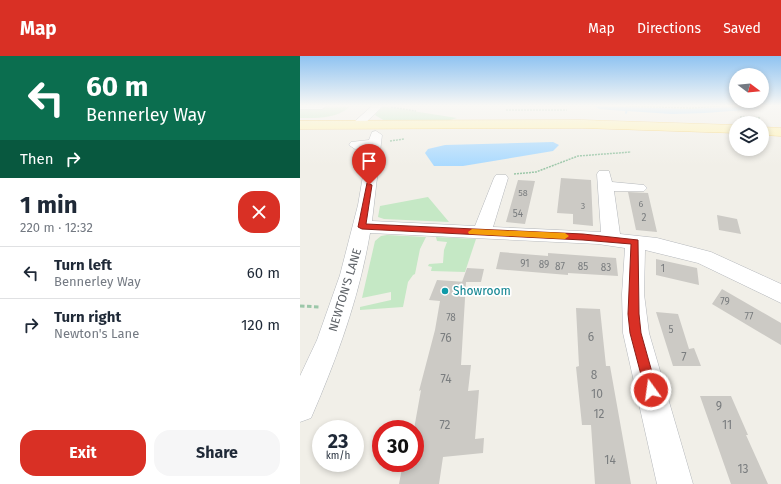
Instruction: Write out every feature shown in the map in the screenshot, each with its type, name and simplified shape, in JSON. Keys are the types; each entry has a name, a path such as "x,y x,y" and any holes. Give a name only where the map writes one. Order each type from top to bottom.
{"main road":[{"path":"663,126 729,129"},
{"path":"769,131 781,132"}],"street":[{"name":"NEWTON'S LANE","path":"300,408 323,357 355,264 376,139 355,145"},
{"path":"482,232 505,176"},
{"path":"639,188 605,180 623,240 633,294 636,333 675,484"},
{"path":"362,227 623,240 678,249 704,256 781,294"}],"path":[{"path":"505,176 536,172 578,156 631,152"}],"green space":[{"path":"428,197 449,222 384,219 378,217 380,206"},
{"path":"381,236 426,237 420,249 415,274 408,282 403,307 360,310 360,307 391,300 391,292 362,298 375,241"},
{"path":"436,237 476,239 465,272 431,271 432,267 428,266 429,264 443,263 444,250 447,242 437,241"}],"water":[{"path":"553,142 559,145 553,151 463,166 434,166 425,153 428,149 445,145"}],"building":[{"path":"561,178 591,180 593,226 573,224 573,214 557,213"},
{"path":"518,180 535,181 525,224 506,222"},
{"path":"628,192 648,193 657,232 636,230"},
{"path":"717,215 737,219 741,234 719,230"},
{"path":"500,252 548,256 548,253 616,258 618,276 568,273 568,275 496,269"},
{"path":"656,259 697,268 699,285 656,275"},
{"path":"467,268 484,269 481,282 462,282"},
{"path":"437,280 466,282 461,365 471,365 468,391 479,390 475,439 484,438 483,453 443,457 439,484 399,484 401,472 424,472 424,420 416,420 421,390 419,391 435,330 440,301 429,300"},
{"path":"722,289 781,323 781,345 712,304"},
{"path":"576,308 600,309 606,366 610,366 631,484 595,484 591,425 582,425 576,367 579,366"},
{"path":"656,312 678,314 689,349 694,348 701,366 673,366"},
{"path":"700,396 731,396 748,435 746,435 768,484 731,484"}],"slow traffic":[{"path":"472,232 565,236"}],"place":[{"name":"Showroom","path":"445,291"}],"route":[{"path":"369,185 362,227 583,237 635,242 633,294 636,333 651,390"}]}
